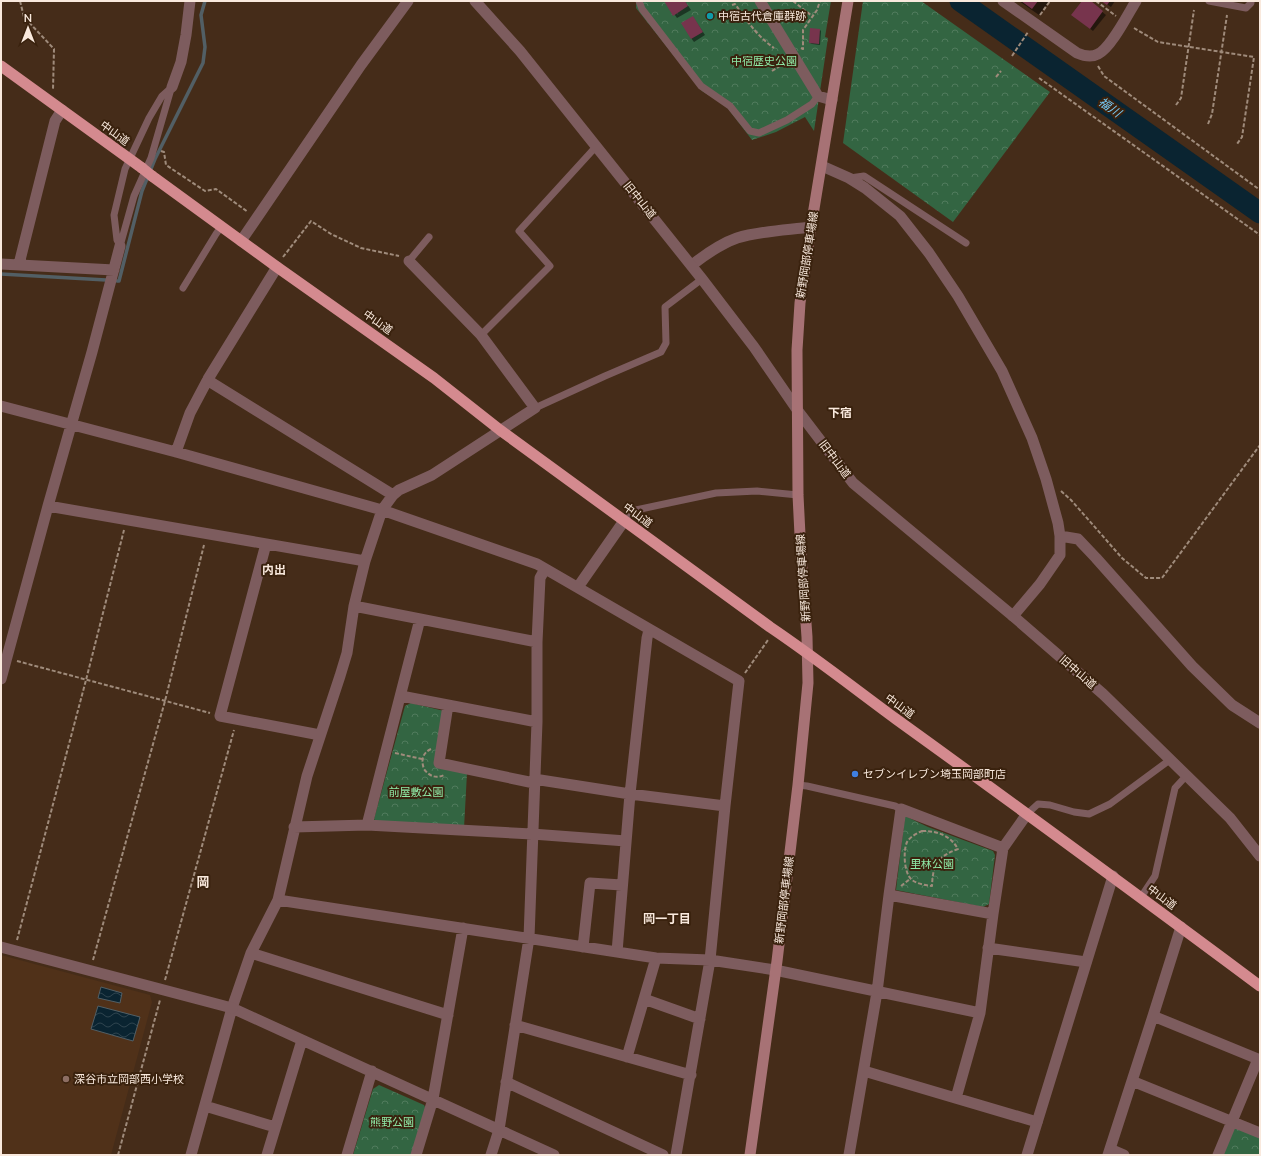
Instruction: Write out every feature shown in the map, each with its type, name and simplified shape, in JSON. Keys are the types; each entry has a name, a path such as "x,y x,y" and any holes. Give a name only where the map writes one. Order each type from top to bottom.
{"highway":[{"name":"中山道","path":"1,66 221,227 434,378 500,430 1142,897 1260,986"}],"main road":[{"name":"新野岡部停車場線","path":"750,1155 798,785 808,683 808,653 800,555 798,495 797,350 800,303 848,1"}],"street":[{"path":"172,87 181,62 190,1"},
{"path":"241,241 361,65 408,1"},
{"name":"旧中山道","path":"475,1 520,51 692,265 754,346 798,411 853,483 1104,694 1230,818 1260,856"},
{"path":"760,1 794,52 818,96 832,100"},
{"path":"1003,1 1077,53 1085,56 1094,56 1104,51 1136,1"},
{"path":"19,264 55,121 62,110"},
{"path":"822,166 850,178 900,216 929,253 954,290 1002,371 1032,438 1046,479 1060,536 1060,555 1040,584 1013,616"},
{"path":"692,265 713,249 737,238 811,227"},
{"path":"1,679 120,246"},
{"path":"191,1155 232,1008 251,953 278,900 307,776 347,653 354,606 365,561 382,510 393,495 399,490 432,475 535,408 481,335 409,261"},
{"path":"1,264 114,270"},
{"path":"176,452 190,413 208,379 277,267"},
{"path":"208,379 212,383 393,495"},
{"path":"1,406 176,452 382,510 537,564 649,630 740,681 725,806 710,960 676,1155"},
{"path":"48,506 365,561"},
{"path":"578,588 624,521"},
{"path":"1060,536 1078,540 1096,558 1192,666 1232,705 1260,723"},
{"path":"266,544 220,716 320,735"},
{"path":"491,1155 499,1130 529,938 537,642 540,578 544,569"},
{"path":"354,606 537,642"},
{"path":"368,825 420,619"},
{"path":"617,952 630,794 649,630"},
{"path":"401,696 536,722"},
{"path":"448,706 439,763 534,781 725,806"},
{"path":"849,1155 877,992 901,809 1003,848"},
{"path":"956,1098 980,1013 1003,848 1027,814"},
{"path":"294,827 368,825 626,841"},
{"path":"1027,1155 1113,876"},
{"path":"583,947 590,883 622,885"},
{"path":"889,895 993,914"},
{"path":"278,900 656,958 710,960 775,970 980,1013"},
{"path":"1124,1155 1109,1152 1180,927"},
{"path":"416,1155 433,1099 463,928"},
{"path":"1,947 232,1008 554,1155"},
{"path":"988,948 1086,962"},
{"path":"251,953 448,1015"},
{"path":"627,1057 656,958"},
{"path":"644,999 700,1019"},
{"path":"1153,1016 1258,1059 1218,1155"},
{"path":"515,1025 691,1075"},
{"path":"269,1155 275,1127 302,1040"},
{"path":"347,1155 372,1071"},
{"path":"864,1071 1037,1122"},
{"path":"1132,1081 1260,1133"},
{"path":"506,1082 663,1155"},
{"path":"205,1106 275,1127"}],"lane":[{"path":"639,1 642,8 701,86 730,106 750,131 759,133 787,120 812,104 818,96"},
{"path":"1208,1 1246,8 1251,1"},
{"path":"120,246 117,240 114,215 122,179 162,96 172,87"},
{"path":"120,246 134,196 151,158 172,87"},
{"path":"481,335 550,266 519,232 597,147"},
{"path":"850,178 864,176 966,244"},
{"path":"183,288 221,227"},
{"path":"409,261 429,237"},
{"path":"535,408 660,352 666,343 665,307 702,279"},
{"path":"624,521 636,510 716,493 757,491 798,495"},
{"path":"1027,814 1038,804 1050,805 1074,812 1089,814 1110,804 1171,760"},
{"path":"1142,897 1155,876 1175,788 1187,775"},
{"path":"798,785 887,804 901,809"}],"path":[{"path":"20,1 24,17 54,49 53,88 48,100"},
{"path":"792,1 813,16"},
{"path":"732,5 735,4 750,26 765,42 785,53 803,49 803,30 817,10 820,1"},
{"path":"1038,18 1050,1"},
{"path":"1096,1 1118,18"},
{"path":"1176,105 1181,98 1194,10"},
{"path":"1208,124 1212,114 1227,15"},
{"path":"1130,26 1158,42 1254,57 1242,137 1237,144"},
{"path":"1012,56 1030,28"},
{"path":"772,71 794,52"},
{"path":"1094,56 1104,76 1260,190"},
{"path":"996,77 1001,71"},
{"path":"1039,78 1260,235"},
{"path":"164,152 166,165 205,191 216,189 256,218"},
{"path":"1254,186 1260,186"},
{"path":"277,267 311,221 331,234 361,248 403,257 409,261"},
{"path":"1046,479 1071,500 1122,558 1146,578 1162,578 1260,446"},
{"path":"14,950 86,680 126,520"},
{"path":"90,970 165,701 207,534"},
{"path":"740,681 768,640"},
{"path":"6,659 220,716"},
{"path":"118,1155 237,719"},
{"path":"386,751 422,759"},
{"path":"922,831 933,831 948,837 958,849 946,853 938,861 932,871 932,886 924,885 910,879 906,870 904,855 907,842 915,834 922,831"}],"shaded area":[{"name":"深谷市立岡部西小学校","path":"1,955 150,995 152,1002 111,1155 1,1155"}],"green space":[{"name":"中宿歴史公園","path":"636,1 831,1 825,37 828,38 814,131 805,117 776,132 752,140 726,106 702,91 636,8"},
{"path":"863,1 921,1 1050,92 953,222 843,143"},
{"name":"前屋敷公園","path":"411,703 444,711 435,766 467,773 464,828 376,822 374,819 405,706"},
{"name":"里林公園","path":"905,816 928,827 993,851 995,855 989,904 983,907 896,890"},
{"name":"熊野公園","path":"379,1085 424,1105 426,1109 412,1155 353,1155 373,1089"},
{"path":"1234,1128 1260,1136 1260,1155 1221,1155"}],"water":[{"path":"101,987 122,993 120,1003 98,998"},
{"path":"98,1006 140,1017 133,1041 91,1029"}],"building":[{"path":"664,1 685,1 688,6 673,16"},
{"path":"1021,1 1038,1 1032,9"},
{"path":"1082,1 1091,1 1103,11 1090,29 1071,15"},
{"path":"1101,1 1110,1 1107,5"},
{"path":"693,16 703,32 691,39 681,23"},
{"path":"810,28 820,29 819,44 809,43"}],"waterway":[{"path":"117,281 119,281 142,191 155,159 203,63 205,47 201,15 205,1"},
{"name":"福川","path":"960,1 1260,213"},
{"path":"1,274 106,280"}],"place":[{"name":"中宿古代倉庫群跡","path":"710,16"},
{"name":"セブンイレブン埼玉岡部町店","path":"855,774"},
{"name":"深谷市立岡部西小学校","path":"66,1079"}],"district":[{"name":"下宿","path":"840,412"},
{"name":"内出","path":"274,569"},
{"name":"岡","path":"203,882"},
{"name":"岡一丁目","path":"667,918"}]}
